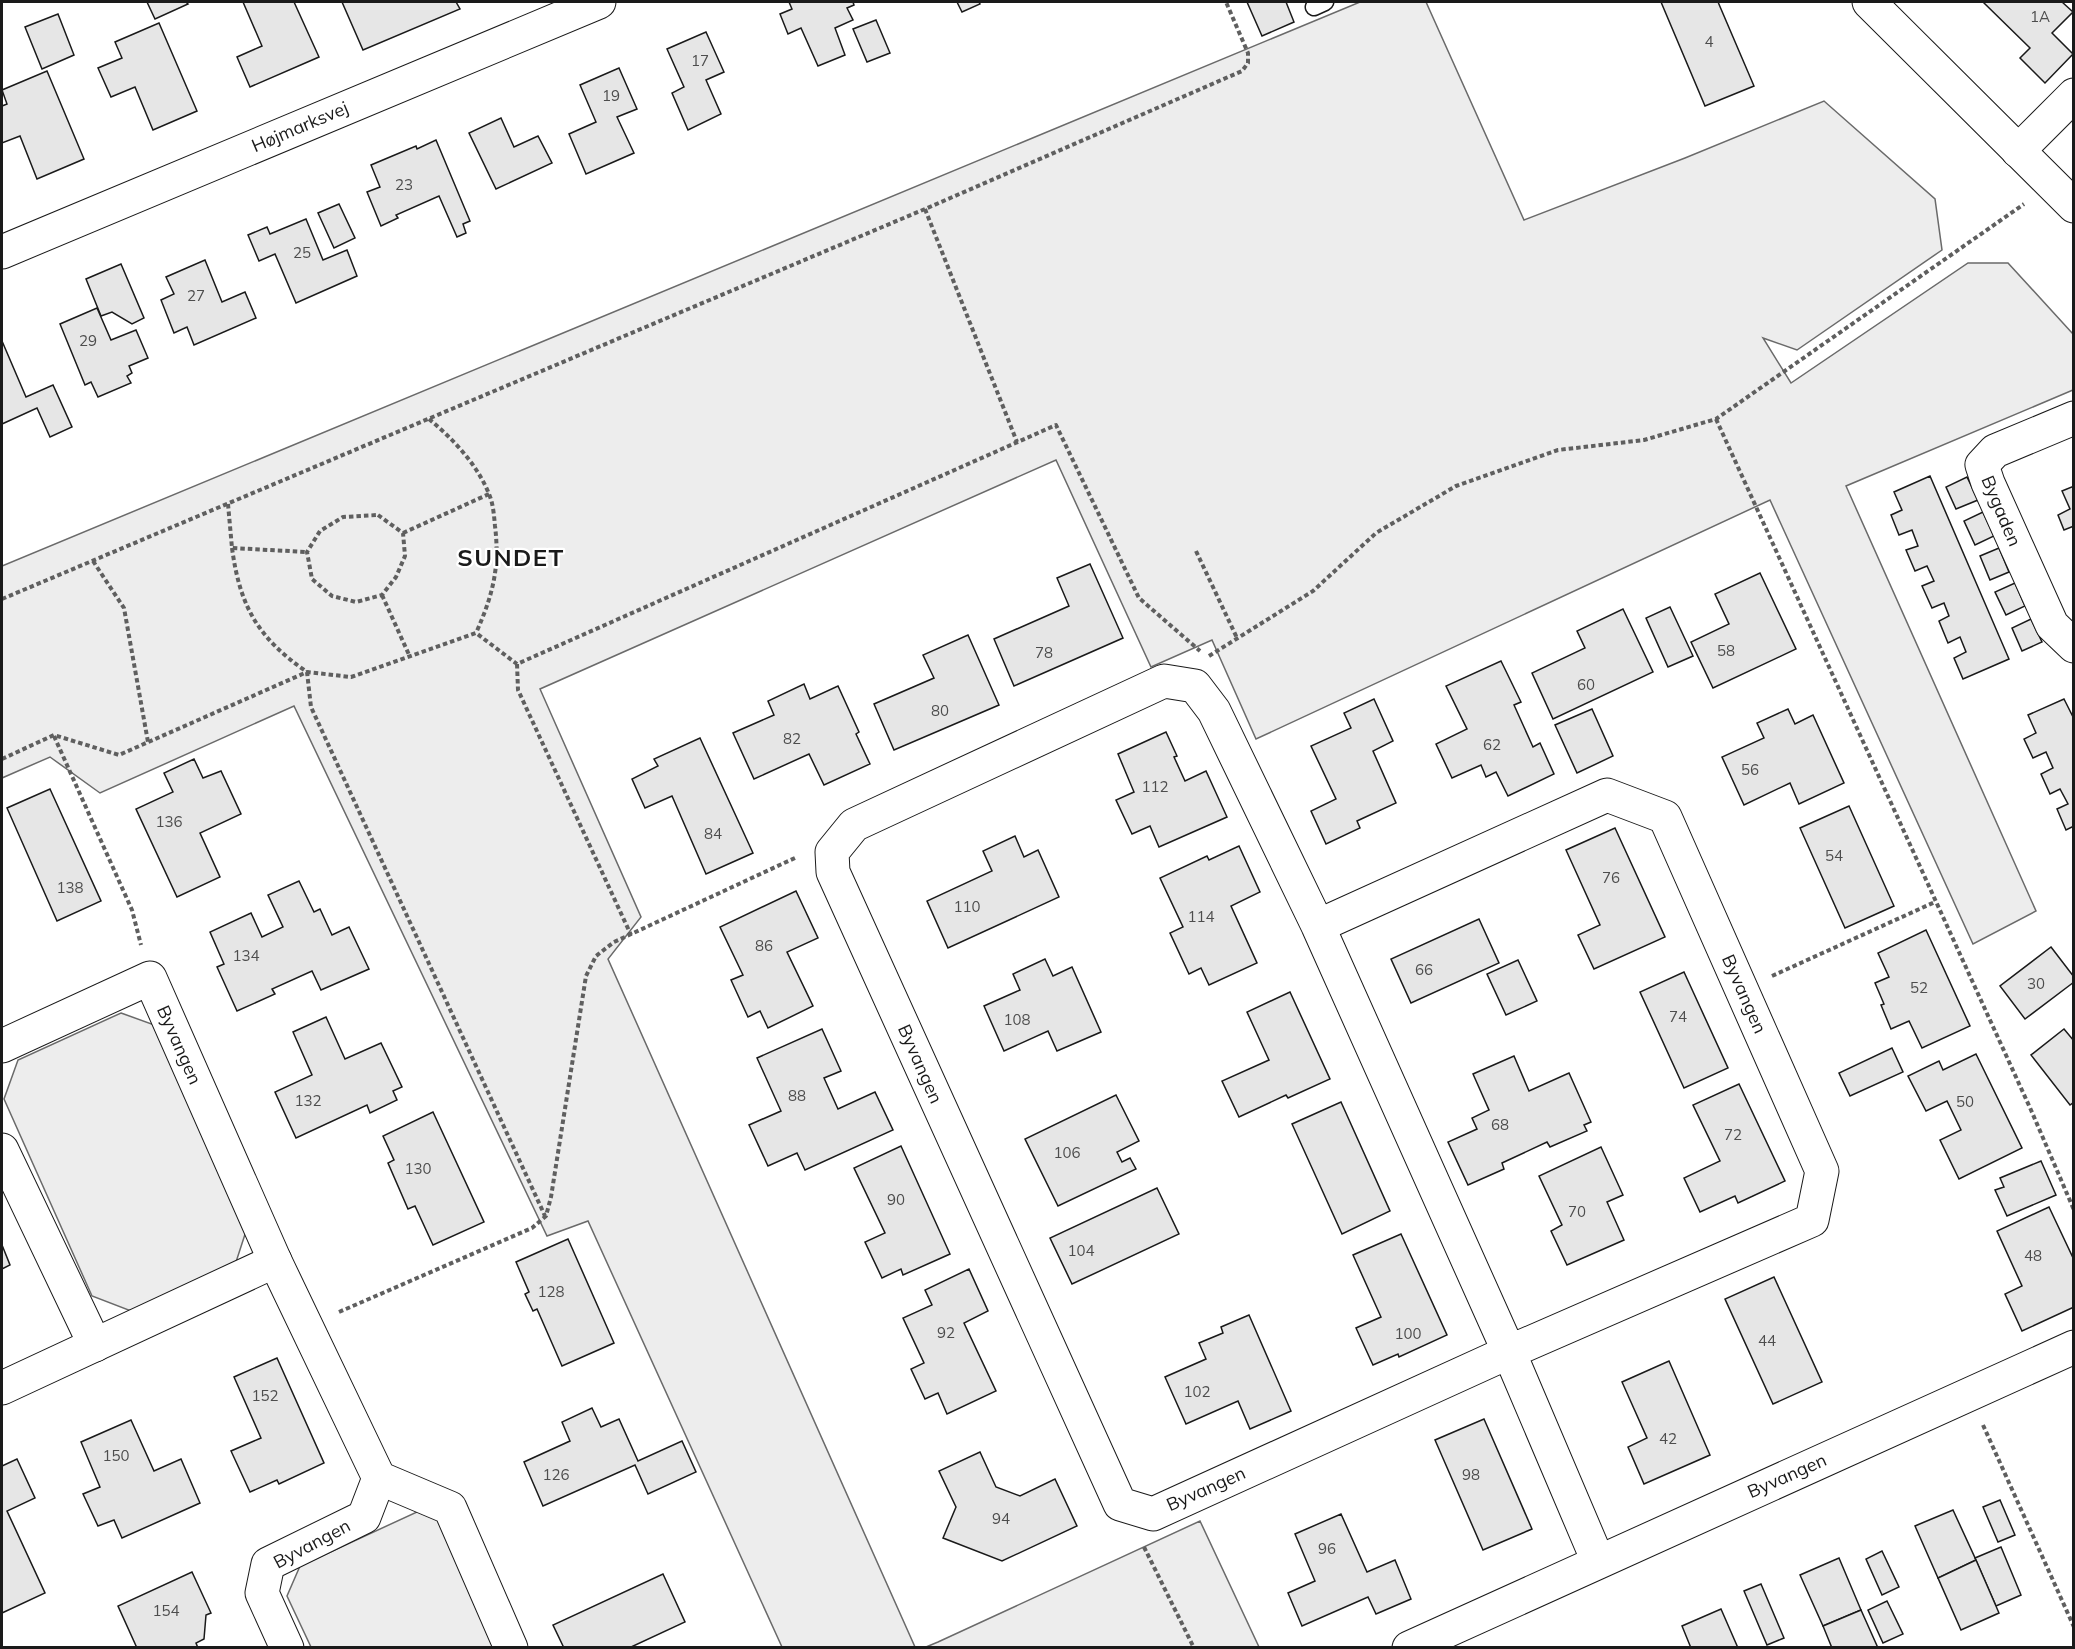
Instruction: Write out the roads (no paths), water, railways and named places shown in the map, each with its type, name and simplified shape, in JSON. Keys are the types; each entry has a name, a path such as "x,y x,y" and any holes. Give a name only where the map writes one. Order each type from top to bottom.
{"street":[{"name":"Højmarksvej","path":"2,252 599,2"},
{"path":"1869,2 2073,206"},
{"path":"2018,151 2073,95"},
{"name":"Bygaden","path":"2073,418 1995,452 1982,465 2052,625 2073,646"},
{"name":"Byvangen","path":"1164,681 1185,684 1195,686 1214,711 1317,926 1607,795 1665,817 1822,1171 1812,1220 1509,1352 1153,1514 1120,1504 833,872 832,852 854,825 864,820 1164,681"},
{"path":"1317,926 1509,1352 1598,1561"},
{"name":"Byvangen","path":"2,1046 150,978 275,1261 380,1478 364,1517 268,1564 262,1593 287,1647"},
{"path":"2,1150 94,1345"},
{"path":"2,1388 275,1261"},
{"name":"Byvangen","path":"1409,1647 2073,1347"},
{"path":"380,1478 450,1508 511,1647"}],"district":[{"name":"SUNDET","path":"511,558"}]}
